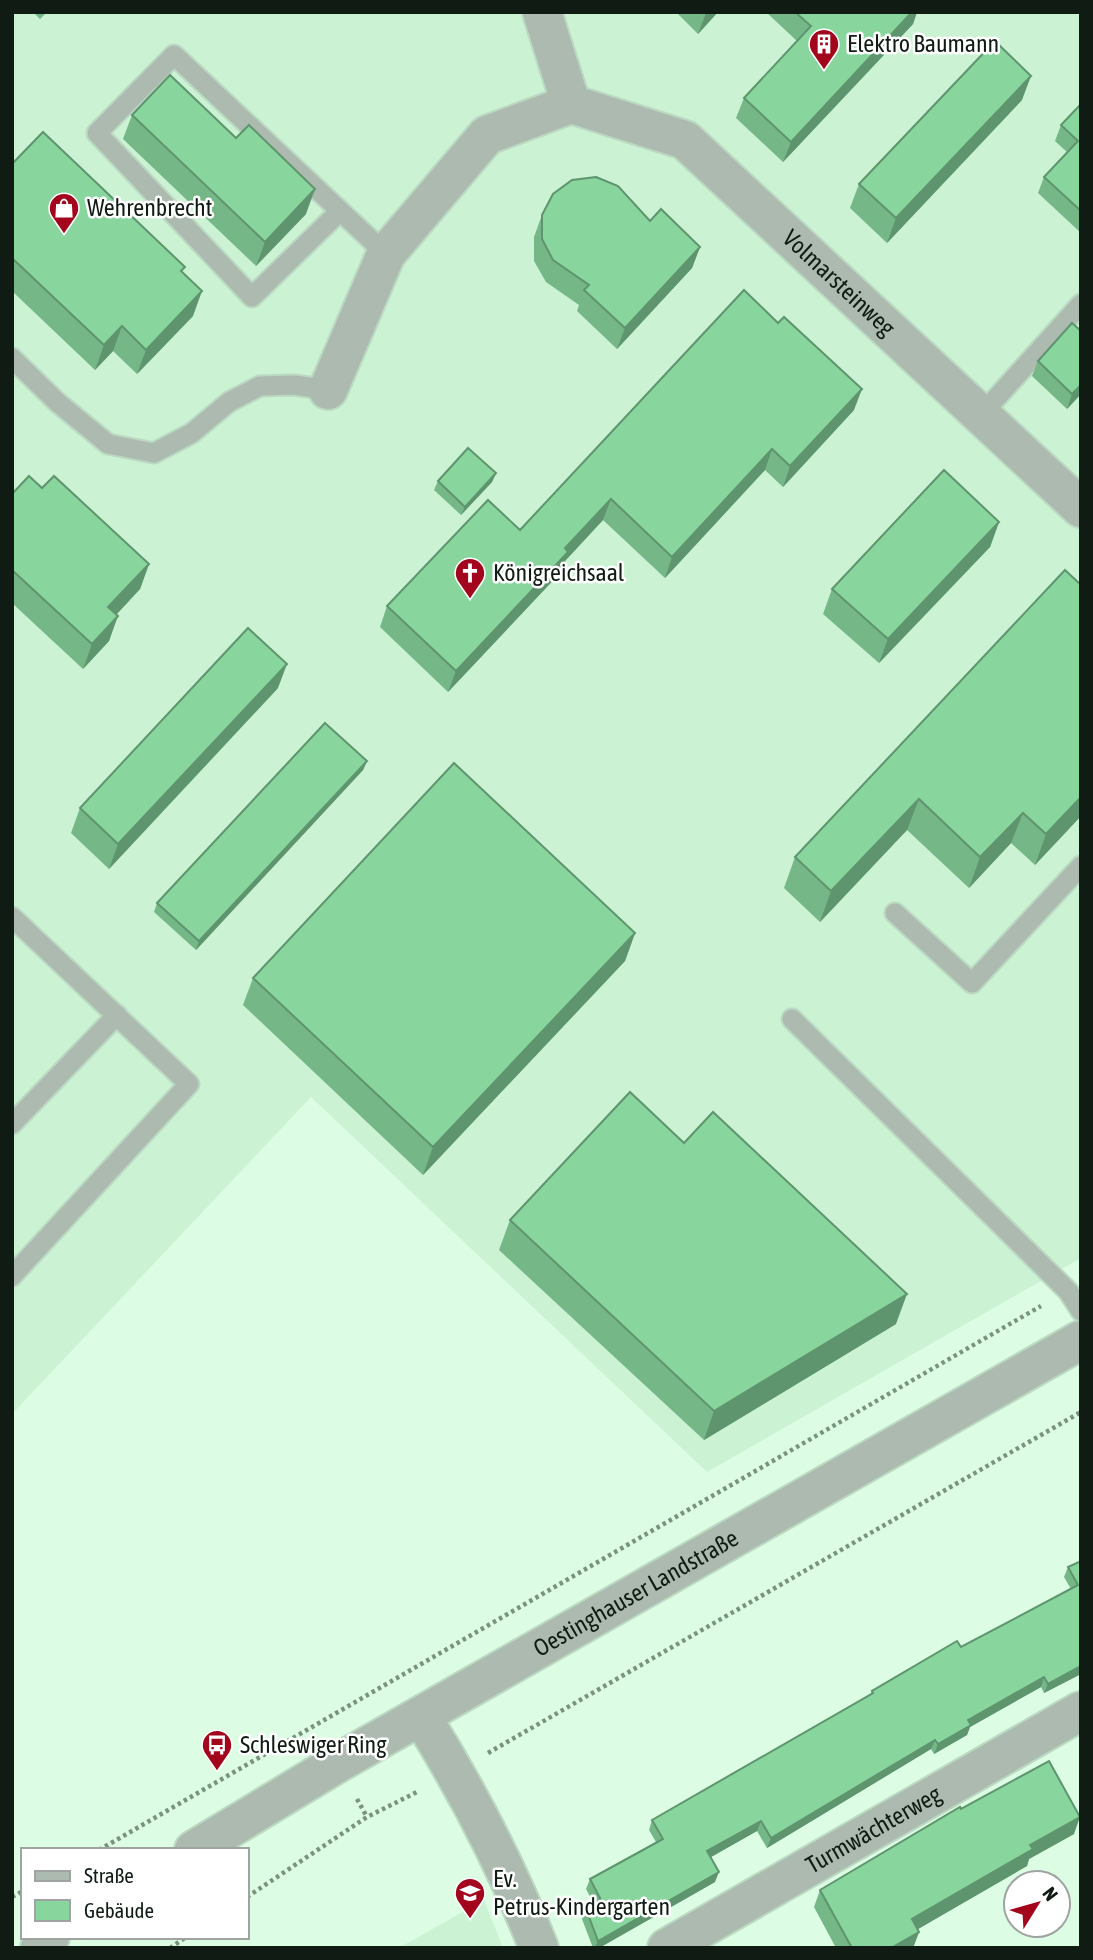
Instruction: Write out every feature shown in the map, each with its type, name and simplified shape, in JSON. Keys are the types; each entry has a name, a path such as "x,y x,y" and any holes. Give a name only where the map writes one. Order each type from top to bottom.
{"street":[{"path":"328,390 386,254 487,135 571,104 542,12"},
{"name":"Volmarsteinweg","path":"571,104 685,141 1081,508"},
{"name":"Oestinghauser Landstraße","path":"197,1848 421,1716 1081,1340"},
{"name":"Turmwächterweg","path":"667,1948 1081,1712"},
{"path":"421,1716 455,1771 516,1889 539,1948"}],"lane":[{"path":"340,211 252,297 97,133 174,55 386,254"},
{"path":"981,415 1081,304"},
{"path":"12,358 57,402 108,444 154,453 192,433 229,402 260,386 294,385 328,390"},
{"path":"895,913 972,983 1081,866"},
{"path":"12,917 189,1084 12,1276"},
{"path":"12,1124 117,1016"},
{"path":"792,1019 1068,1291 1081,1311"}],"path":[{"path":"102,1848 1068,1291"},
{"path":"248,1896 367,1817 455,1771 1081,1412"}],"shaded area":[{"path":"12,12 1081,12 1081,1258 707,1472 311,1097 12,1414"},
{"name":"Ev. Petrus-Kindergarten","path":"484,1900 503,1948 399,1948 413,1940"}],"building":[{"name":"Elektro Baumann","path":"795,12 912,12 791,142 744,98 811,26"},
{"path":"995,41 1031,76 896,218 859,184"},
{"path":"170,75 236,138 249,125 315,189 265,242 132,115"},
{"path":"1081,104 1081,211 1044,177 1078,141 1061,125"},
{"name":"Wehrenbrecht","path":"43,132 185,267 181,271 202,291 146,350 122,326 104,345 12,258 12,164"},
{"path":"596,177 618,186 650,221 661,209 700,247 625,328 584,290 589,285 553,260 542,239 542,215 553,194 572,180"},
{"path":"744,290 778,323 784,317 862,389 790,466 772,449 672,557 611,499 565,548 568,552 456,671 387,606 488,500 520,530"},
{"path":"1072,323 1081,331 1081,385 1072,394 1038,361"},
{"path":"468,448 496,473 465,507 438,481"},
{"path":"944,470 999,522 888,639 832,589"},
{"path":"29,476 42,488 54,476 149,564 108,607 118,616 92,644 12,570 12,494"},
{"path":"1065,570 1081,585 1081,797 1046,834 1023,813 980,857 919,799 831,891 795,857"},
{"path":"248,628 287,664 118,844 80,808"},
{"path":"325,723 367,761 199,941 157,903"},
{"path":"454,763 635,933 433,1147 253,978"},
{"path":"630,1092 684,1143 713,1112 907,1294 714,1411 510,1220"},
{"path":"1081,1561 1081,1666 1048,1684 1044,1677 968,1720 971,1725 938,1744 935,1740 771,1838 761,1821 707,1851 719,1872 598,1941 586,1909 601,1900 590,1879 663,1839 652,1820 873,1693 872,1691 957,1641 961,1647 1078,1585 1068,1567"},
{"path":"1049,1761 1080,1817 1030,1845 1033,1849 912,1919 919,1932 891,1948 852,1948 820,1890 960,1807 961,1809"}],"place":[{"name":"Elektro Baumann","path":"824,71"},
{"name":"Wehrenbrecht","path":"64,235"},
{"name":"Königreichsaal","path":"470,600"},
{"name":"Schleswiger Ring","path":"217,1772"},
{"name":"Ev. Petrus-Kindergarten","path":"470,1920"}]}
